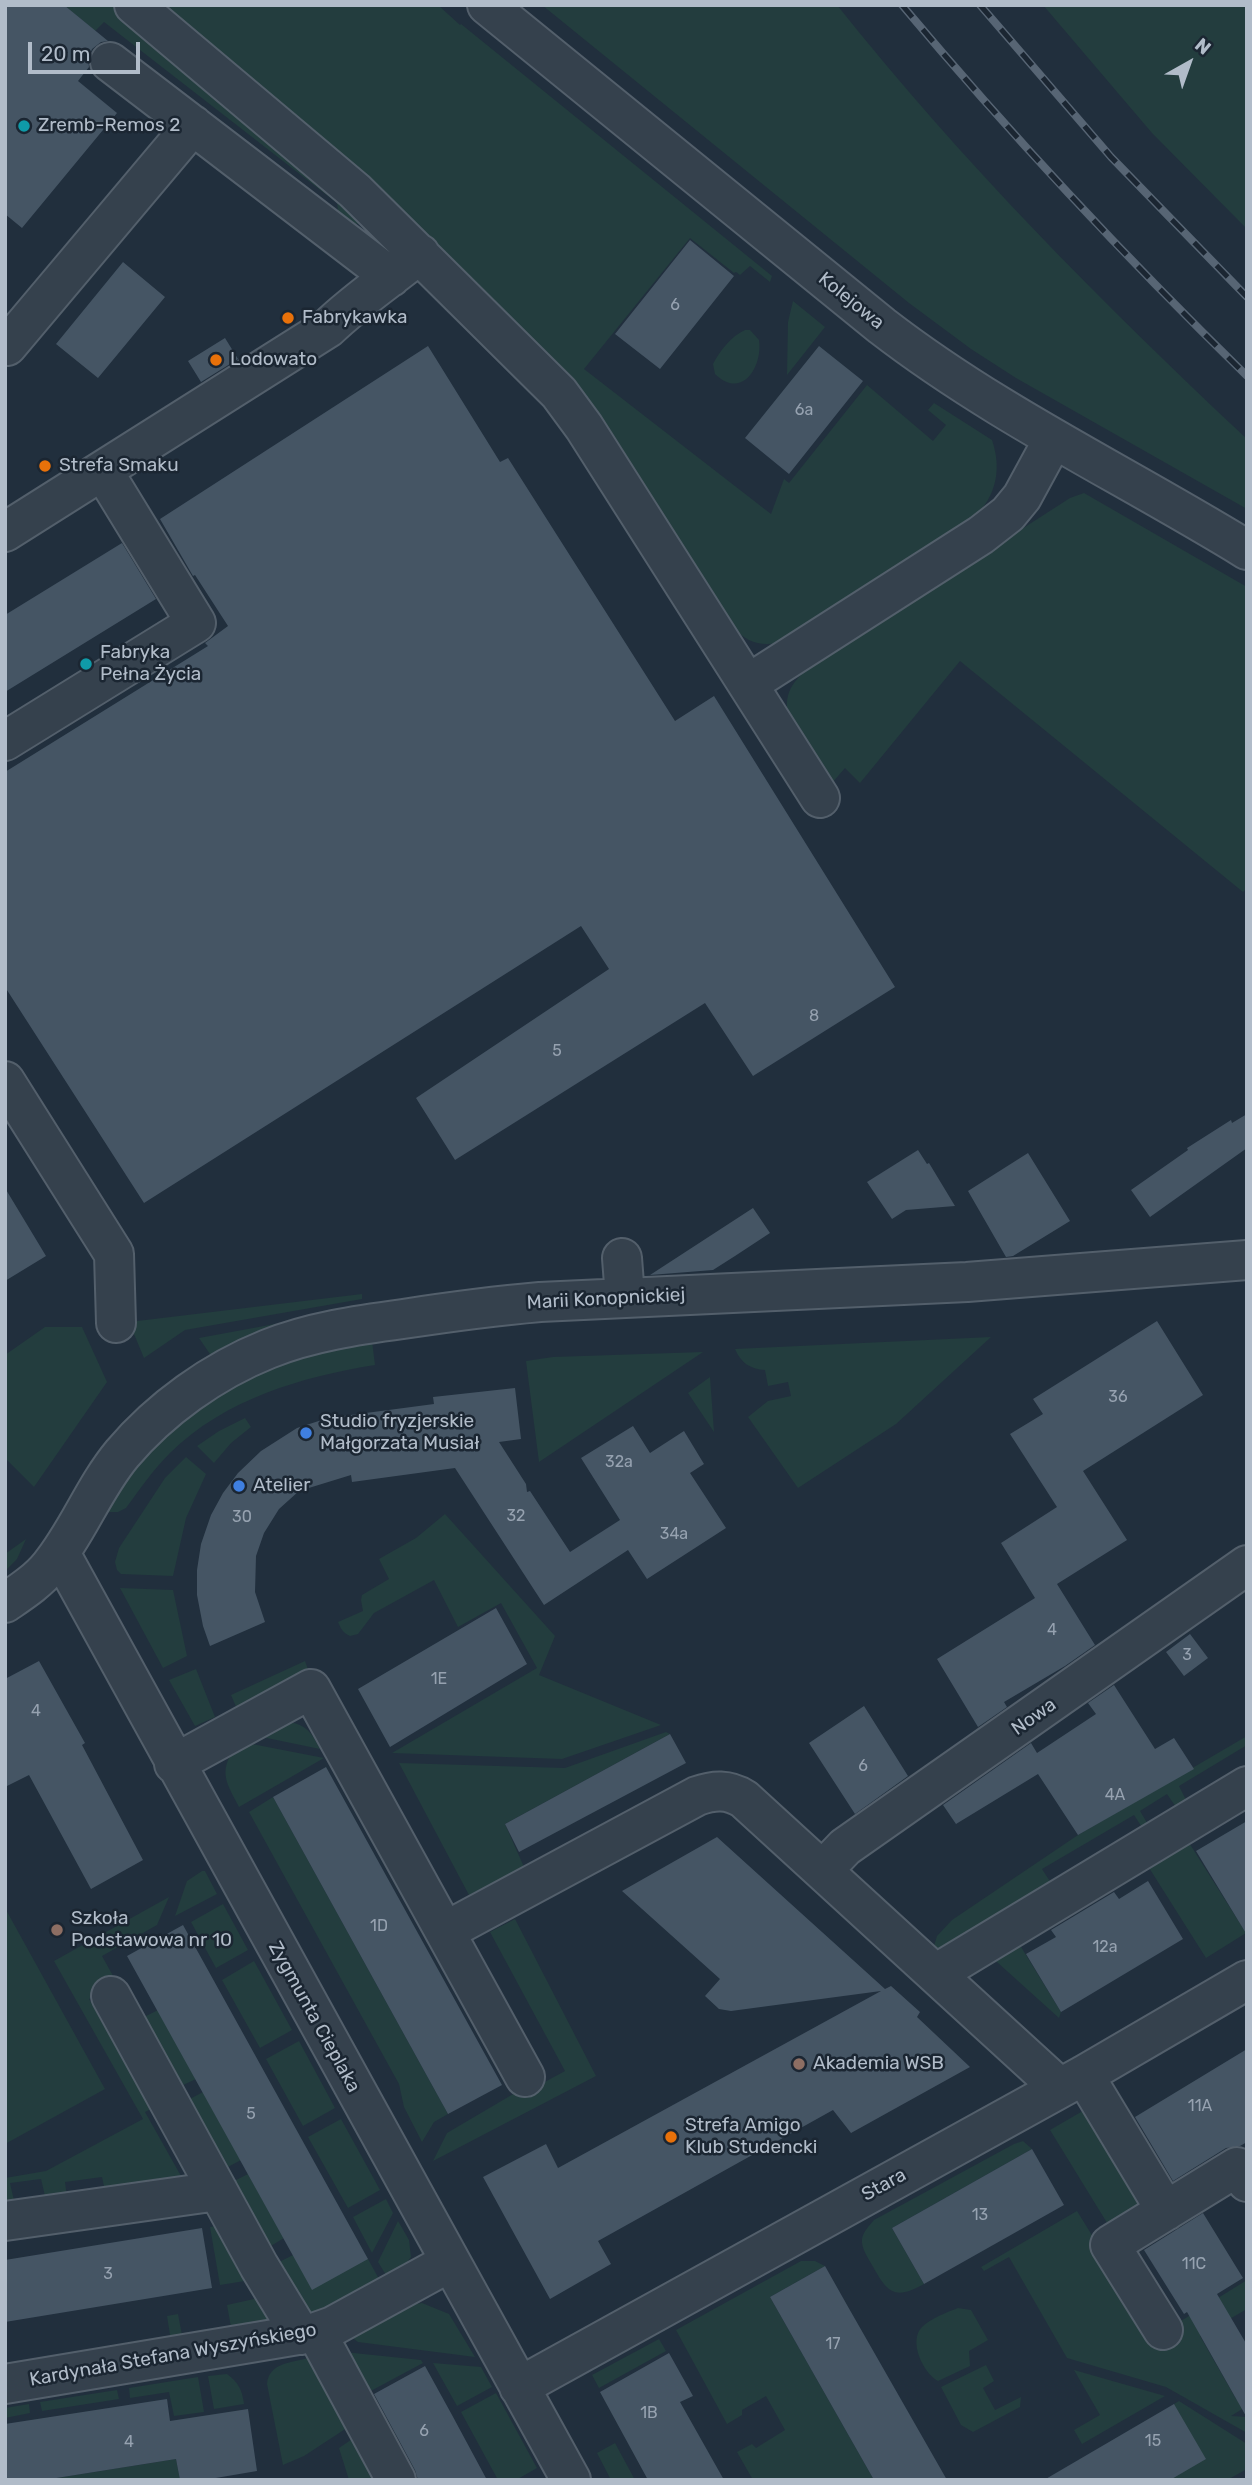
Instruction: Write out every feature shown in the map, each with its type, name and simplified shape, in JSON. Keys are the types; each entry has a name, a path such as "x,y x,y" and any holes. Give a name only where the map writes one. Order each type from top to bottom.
{"street":[{"path":"134,5 336,174 405,266"},
{"name":"Kolejowa","path":"487,5 909,347 965,386 1053,440 1247,550"},
{"path":"110,62 192,125 405,266 544,376 572,409 820,798"},
{"path":"7,346 192,125"},
{"path":"5,532 328,328 353,303 405,266"},
{"path":"748,684 981,536 1008,514 1022,497 1053,440"},
{"path":"5,741 195,623 103,471"},
{"path":"5,1082 114,1254 116,1323"},
{"path":"622,1258 625,1297"},
{"name":"Marii Konopnickiej","path":"5,1603 36,1580 60,1553 109,1471 145,1429 172,1406 222,1371 269,1348 316,1334 380,1306 485,1307 625,1297 967,1282 1247,1260"},
{"name":"Zygmunta Cieplaka","path":"60,1553 570,2480"},
{"name":"Nowa","path":"823,1870 845,1847 1247,1565"},
{"path":"174,1764 311,1689 525,2077"},
{"path":"937,1973 1247,1786"},
{"path":"446,1931 685,1802 709,1792 724,1791 744,1799 937,1973 1072,2082 1166,2211"},
{"name":"Stara","path":"519,2387 1072,2082 1247,1980"},
{"path":"111,1996 271,2288 309,2334 396,2480"},
{"path":"1163,2330 1111,2245 1237,2167 1247,2182"},
{"path":"5,2221 218,2191"},
{"name":"Kardynała Stefana Wyszyńskiego","path":"5,2384 309,2334 333,2326 450,2262"}],"green space":[{"path":"64,5 117,5 370,222 354,224 339,218 337,203 104,22 95,31"},
{"path":"150,5 438,5 772,276 770,282 750,266 740,275 734,273 690,238 584,369 771,514 784,479 789,483 867,385 933,441 946,425 928,410 934,403 992,440 997,472 988,500 975,517 778,643 765,644 748,639 733,627 588,402"},
{"path":"542,5 837,5 933,120 1034,230 1139,336 1247,439 1247,509 1016,378 971,349 909,303"},
{"path":"1043,5 1247,5 1247,229 1152,133"},
{"path":"793,301 825,327 787,375 788,322"},
{"path":"745,330 750,330 759,340 757,361 748,377 733,384 715,374 713,364 726,344"},
{"path":"1084,493 1247,587 1247,888 1243,892 960,661 860,783 845,768 832,783 789,716 789,692 797,679 815,662 1070,498"},
{"path":"362,1294 362,1299 185,1330 144,1358 129,1322"},
{"path":"329,1314 212,1357 199,1338"},
{"path":"45,1327 82,1327 107,1382 34,1487 5,1458 5,1355"},
{"path":"991,1337 896,1424 798,1488 748,1417 768,1401 791,1396 788,1382 768,1386 765,1370 747,1364 735,1349"},
{"path":"372,1341 375,1365 292,1384 265,1393 215,1418 170,1453 126,1508 118,1512 107,1512 124,1481 145,1453 172,1428 207,1402 278,1363"},
{"path":"703,1352 539,1462 526,1361 553,1357"},
{"path":"710,1377 714,1432 688,1393"},
{"path":"245,1418 251,1427 231,1443 214,1463 197,1446 219,1431"},
{"path":"186,1457 206,1474 186,1518 173,1576 121,1574 115,1562 119,1548 165,1478"},
{"path":"445,1514 555,1636 539,1675 661,1725 562,1759 392,1753 537,1668 501,1603 458,1627 434,1580 374,1613 358,1634 350,1636 341,1629 338,1622 363,1611 362,1595 389,1579 379,1559 416,1538"},
{"path":"26,1539 17,1559 5,1571 5,1554"},
{"path":"120,1588 173,1590 187,1656 163,1668"},
{"path":"305,1661 309,1672 240,1716 231,1695"},
{"path":"196,1669 215,1717 195,1726 169,1680"},
{"path":"294,1723 313,1736 320,1749 262,1737 285,1724"},
{"path":"666,1732 670,1734 505,1824 524,1867 469,1895 399,1763 565,1768"},
{"path":"1247,1736 1247,1745 1179,1786 1188,1804 1178,1810 1167,1794 1140,1811 1152,1831 1147,1835 1134,1815 1042,1869 1053,1886 940,1951 934,1946 937,1936 952,1920 1078,1835"},
{"path":"252,1744 324,1758 239,1807 227,1781 227,1761 231,1754"},
{"path":"273,1797 448,2114 434,2122 422,2142 404,2107 399,2084 249,1812"},
{"path":"1186,1838 1246,1933 1206,1958 1146,1863"},
{"path":"205,1871 217,1894 175,1916 187,1881"},
{"path":"169,1897 157,1925 102,1956 117,1983 89,1999 151,2109 145,2112 181,2176 178,2180 105,2191 102,2177 65,2182 67,2197 46,2200 41,2179 10,2183 15,2205 5,2207 5,2178 46,2171 143,2119 54,1961"},
{"path":"223,1904 248,1950 216,1968 191,1922"},
{"path":"5,1908 105,2089 5,2144"},
{"path":"515,1919 596,2076 433,2161 447,2133 520,2090 541,2084 565,2071 490,1932"},
{"path":"1018,1942 1061,2012 1059,2018 987,1953"},
{"path":"254,1961 292,2030 260,2048 222,1980"},
{"path":"158,2010 196,2079 181,2086 144,2017"},
{"path":"299,2041 335,2108 303,2126 266,2059"},
{"path":"203,2092 241,2160 226,2168 188,2100"},
{"path":"1093,2105 1146,2202 1112,2231 1050,2130"},
{"path":"341,2119 380,2190 348,2208 308,2137"},
{"path":"1023,2141 1032,2149 892,2228 924,2284 898,2293 887,2287 863,2246 862,2239 866,2229 874,2220"},
{"path":"248,2174 284,2238 269,2247 234,2181"},
{"path":"386,2199 393,2213 372,2253 353,2217"},
{"path":"1077,2211 1155,2337 1247,2280 1247,2309 1200,2336 1236,2399 1247,2406 1231,2416 1247,2417 1247,2433 1166,2387 1067,2358 1009,2257 984,2271 981,2267"},
{"path":"398,2221 409,2240 411,2257 405,2265 386,2275 378,2262"},
{"path":"216,2226 251,2280 220,2285 210,2227"},
{"path":"293,2255 368,2259 379,2279 321,2312 311,2312 304,2308 279,2262"},
{"path":"801,2261 815,2261 825,2266 770,2297 874,2480 753,2480 737,2452 752,2444 756,2448 785,2430 766,2396 742,2410 742,2415 727,2424 676,2330"},
{"path":"263,2297 272,2317 269,2322 171,2341 167,2316 178,2314 182,2335 231,2327 227,2305"},
{"path":"422,2303 449,2314 475,2357 358,2342 354,2339 354,2335 407,2306"},
{"path":"958,2308 971,2310 988,2340 969,2351 970,2366 938,2381 923,2364 916,2340 922,2327 929,2321"},
{"path":"659,2339 666,2351 599,2388 592,2375"},
{"path":"344,2352 421,2360 423,2363 367,2393"},
{"path":"308,2358 359,2420 304,2456 283,2465 267,2384 276,2368"},
{"path":"433,2363 481,2367 492,2387 457,2406"},
{"path":"986,2365 994,2381 983,2388 995,2410 1021,2397 1020,2407 973,2432 961,2425 941,2387"},
{"path":"1074,2370 1165,2396 1082,2444 1074,2430 1100,2415"},
{"path":"227,2374 239,2387 244,2404 214,2409 208,2376"},
{"path":"198,2377 204,2412 174,2416 169,2392 130,2398 129,2388"},
{"path":"117,2390 119,2399 42,2411 40,2402"},
{"path":"496,2393 537,2468 516,2480 498,2480 461,2412"},
{"path":"1179,2401 1247,2444 1247,2469 1227,2480 1170,2480 1174,2404"},
{"path":"29,2404 30,2413 5,2418 5,2408"},
{"path":"364,2431 390,2480 349,2480 339,2448"},
{"path":"615,2443 635,2480 611,2480 597,2453"},
{"path":"176,2459 180,2480 44,2480"}],"building":[{"path":"5,5 64,5 108,41 101,42 92,49 88,59 89,67 78,81 117,113 22,228 5,214"},
{"path":"690,240 734,276 660,369 615,334"},
{"path":"123,262 165,297 98,378 56,344"},
{"path":"225,338 238,359 201,382 188,361"},
{"path":"428,346 500,462 508,458 675,721 714,696 895,987 753,1076 705,1003 455,1160 416,1098 609,969 581,926 144,1203 5,987 5,772 208,646 205,643 228,626 195,575 193,576 160,519"},
{"path":"819,346 863,381 789,474 745,438"},
{"path":"122,543 156,599 5,692 5,615"},
{"path":"1247,1114 1247,1148 1150,1217 1131,1190 1188,1150 1187,1148 1231,1120 1232,1123"},
{"path":"918,1150 955,1206 906,1210 892,1219 867,1182"},
{"path":"1028,1153 1070,1221 1013,1256 1006,1257 968,1191"},
{"path":"5,1188 46,1256 5,1281"},
{"path":"753,1208 770,1233 735,1256 713,1270 650,1275"},
{"path":"1157,1321 1203,1395 1083,1471 1127,1540 1057,1584 1095,1645 1004,1702 1007,1707 978,1727 937,1659 1035,1598 1001,1543 1057,1507 1010,1434 1043,1414 1033,1399"},
{"path":"515,1388 521,1439 499,1442 526,1484 527,1492 530,1491 570,1552 620,1520 581,1458 633,1426 650,1453 684,1431 704,1464 690,1473 726,1528 647,1579 628,1550 544,1605 455,1468 352,1482 351,1475 299,1491 279,1509 264,1533 256,1556 255,1592 265,1622 210,1646 197,1595 201,1544 211,1515 223,1493 238,1473 261,1451 297,1428 328,1418 434,1404 433,1397"},
{"path":"496,1608 527,1664 390,1747 358,1689"},
{"path":"1190,1634 1208,1658 1184,1676 1166,1652"},
{"path":"39,1661 85,1743 82,1745 143,1860 91,1889 29,1775 5,1787 5,1679"},
{"path":"1114,1685 1155,1749 1174,1738 1194,1769 1078,1835 1038,1774 956,1824 943,1805 1031,1743 1037,1753 1096,1714 1088,1703"},
{"path":"864,1706 908,1776 855,1814 809,1743"},
{"path":"670,1734 686,1763 519,1852 505,1824"},
{"path":"326,1767 502,2085 448,2114 273,1797"},
{"path":"1247,1821 1247,1935 1196,1851"},
{"path":"717,1837 885,1989 891,1986 920,2012 917,2017 970,2067 851,2133 833,2110 598,2241 611,2264 550,2299 483,2177 546,2144 558,2168 881,1991 731,2011 719,2009 705,1996 720,1979 622,1891"},
{"path":"1148,1881 1183,1939 1061,2012 1026,1954 1056,1937 1051,1930 1114,1892 1119,1899"},
{"path":"183,1925 368,2259 312,2290 127,1956"},
{"path":"1247,2049 1247,2142 1226,2148 1173,2181 1135,2117"},
{"path":"1032,2149 1064,2205 924,2284 892,2228"},
{"path":"1203,2213 1243,2278 1217,2294 1247,2345 1247,2418 1187,2312 1184,2314 1144,2250"},
{"path":"202,2228 212,2288 5,2322 5,2260"},
{"path":"825,2266 947,2480 874,2480 770,2297"},
{"path":"669,2353 693,2396 680,2402 724,2480 648,2480 600,2392"},
{"path":"425,2366 487,2480 418,2480 374,2394"},
{"path":"167,2399 170,2421 248,2409 257,2471 204,2480 180,2480 176,2459 44,2480 5,2480 5,2424"},
{"path":"1174,2404 1206,2459 1170,2480 1044,2480"}],"railway":[{"path":"902,5 1070,195 1157,287 1247,376"},
{"path":"980,5 1111,157 1247,297"}],"place":[{"name":"Zremb-Remos 2","path":"24,126"},
{"name":"Fabrykawka","path":"288,318"},
{"name":"Lodowato","path":"216,360"},
{"name":"Strefa Smaku","path":"45,466"},
{"name":"Fabryka Pełna Życia","path":"86,664"},
{"name":"Studio fryzjerskie Małgorzata Musiał","path":"306,1433"},
{"name":"Atelier","path":"239,1486"},
{"name":"Szkoła Podstawowa nr 10","path":"57,1930"},
{"name":"Akademia WSB","path":"799,2064"},
{"name":"Strefa Amigo Klub Studencki","path":"671,2137"}]}
